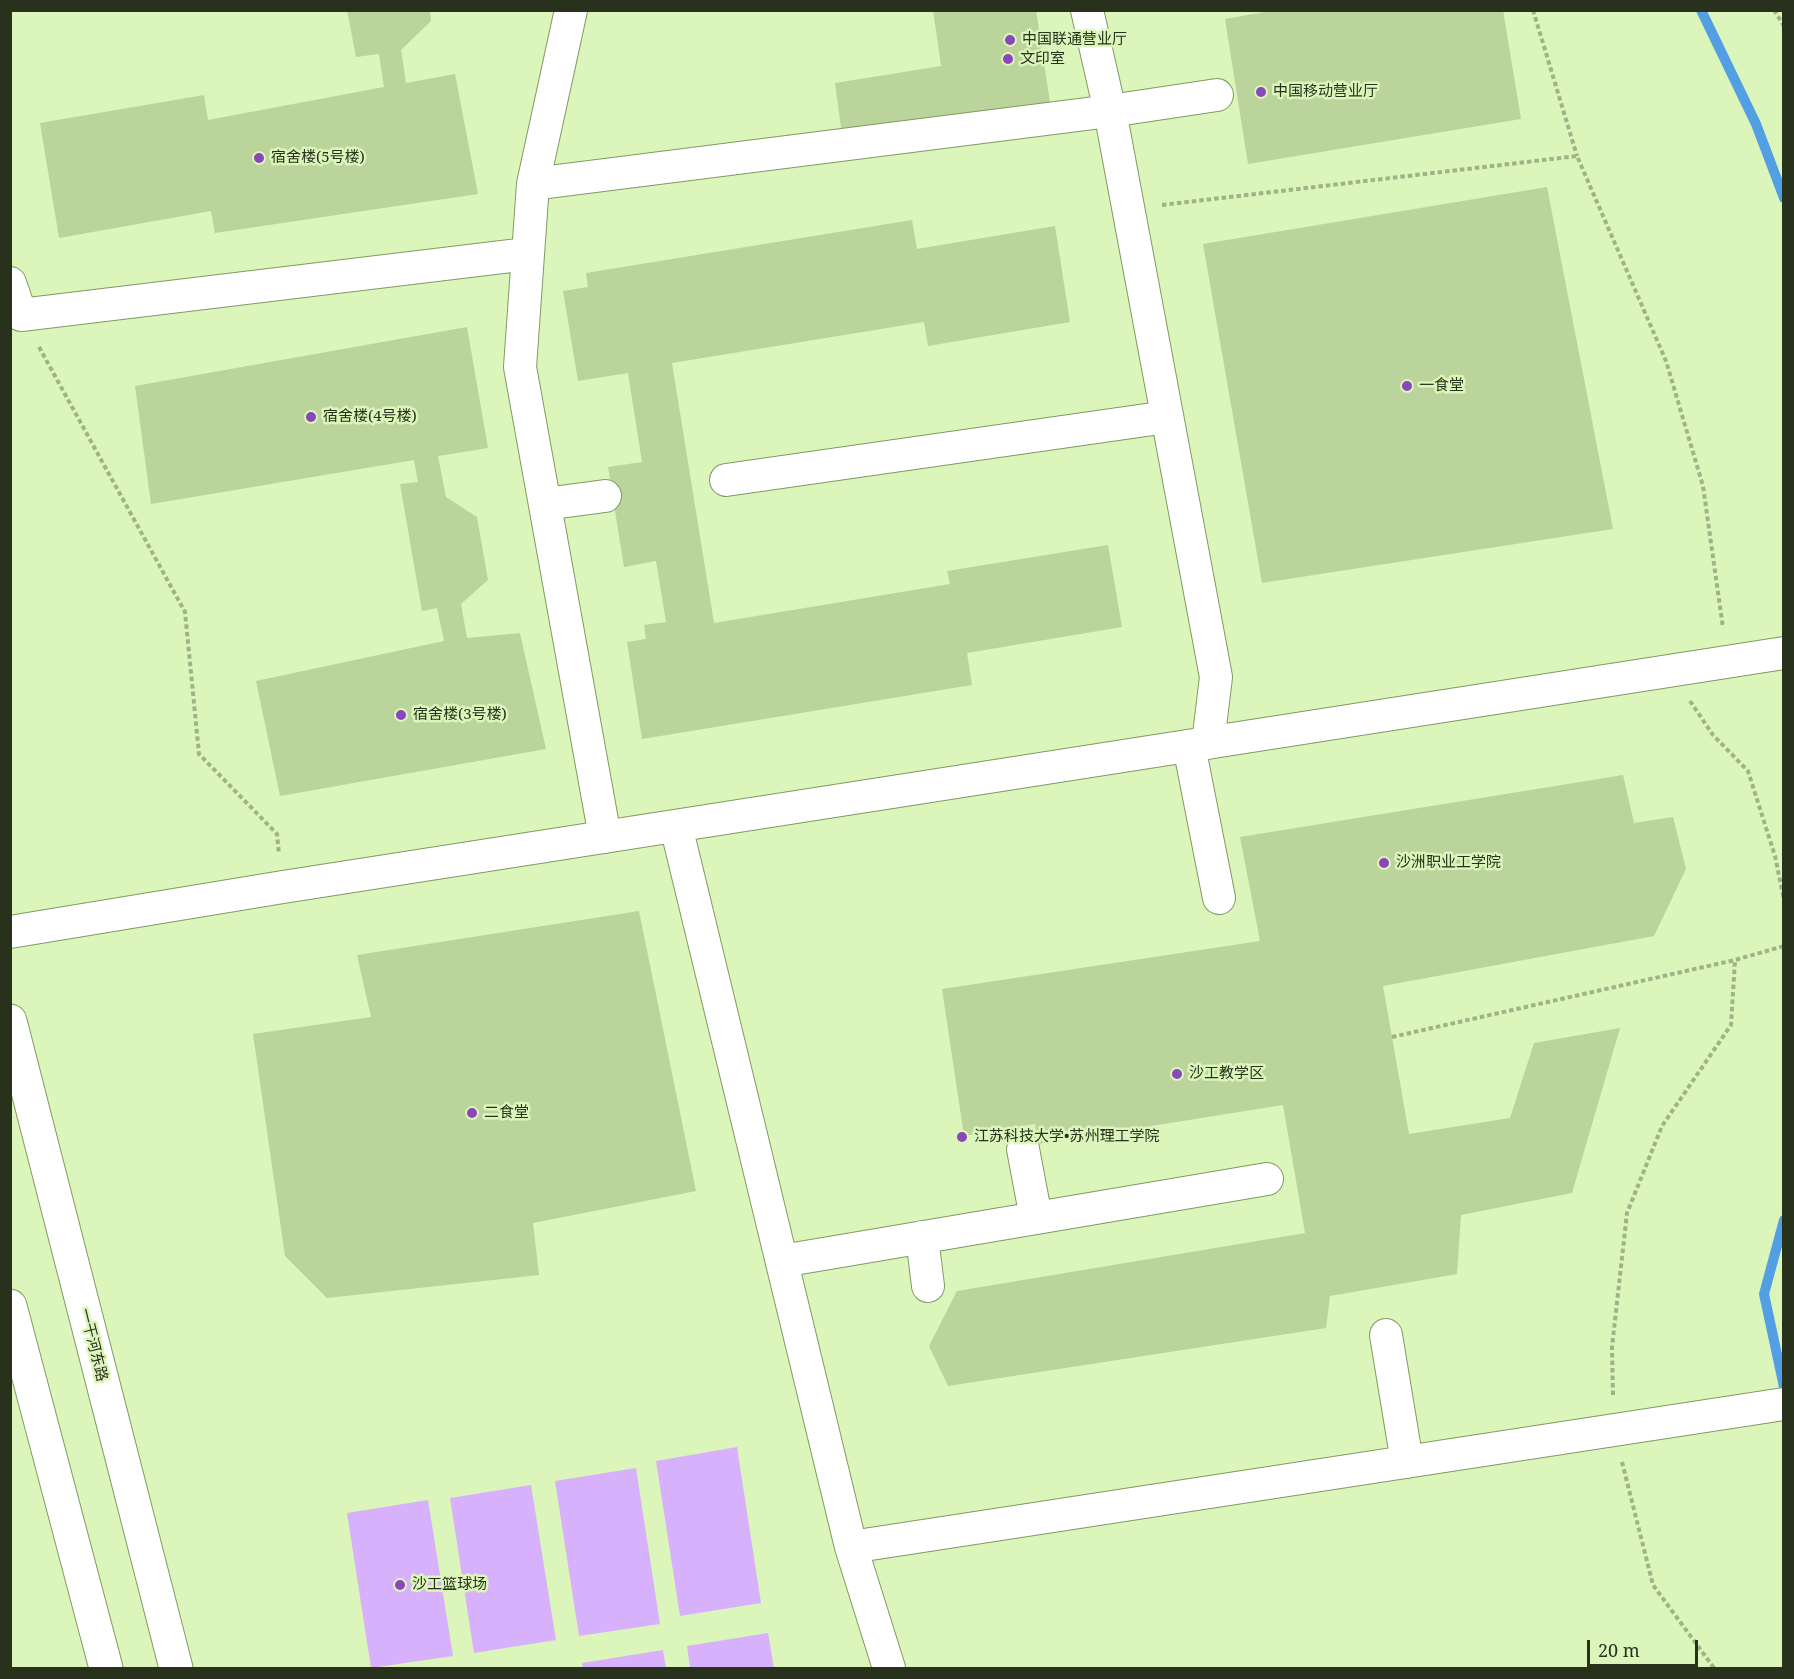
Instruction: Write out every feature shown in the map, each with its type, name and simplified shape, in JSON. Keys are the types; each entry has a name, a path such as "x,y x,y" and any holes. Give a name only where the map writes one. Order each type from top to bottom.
{"street":[{"path":"572,10 532,184 520,367 605,837"},
{"path":"1087,10 1110,111 1216,677 1198,744 1219,898"},
{"path":"532,184 996,119 1110,111 1217,95"},
{"path":"10,283 21,315 527,254"},
{"path":"726,480 1167,417"},
{"path":"545,504 605,496"},
{"path":"10,932 283,887 1784,653"},
{"path":"676,826 851,1547 889,1668"},
{"name":"一干河东路","path":"10,1021 176,1668"},
{"path":"1023,1149 1036,1218"},
{"path":"782,1261 1267,1179"},
{"path":"922,1237 928,1286"},
{"path":"10,1306 106,1668"},
{"path":"1386,1335 1407,1461"},
{"path":"851,1547 1773,1405"}],"path":[{"path":"1533,10 1578,156 1666,361 1703,486 1728,662"},
{"path":"1774,10 1784,26"},
{"path":"1128,209 1578,156"},
{"path":"21,315 185,612 199,754 277,834 283,887"},
{"path":"1670,671 1713,735 1748,771 1774,856 1784,900"},
{"path":"1392,1037 1735,960 1784,946"},
{"path":"1714,1668 1653,1585 1614,1430 1612,1347 1627,1213 1662,1126 1731,1025 1735,960"}],"shaded area":[{"path":"737,1447 761,1603 680,1616 656,1461"},
{"path":"636,1468 660,1624 579,1636 555,1481"},
{"path":"531,1485 556,1640 474,1653 450,1498"},
{"name":"沙工篮球场","path":"428,1500 453,1656 371,1668 347,1513"},
{"path":"768,1633 774,1668 690,1668 687,1646"},
{"path":"663,1650 666,1668 583,1668 582,1663"}],"building":[{"name":"宿舍楼(5号楼)","path":"347,10 430,10 431,21 401,50 406,83 455,74 478,194 215,233 211,211 59,238 40,123 204,95 208,120 384,87 379,54 356,57"},
{"path":"933,10 1036,10 1050,102 842,135 835,83 941,66"},
{"path":"1276,10 1503,10 1521,119 1248,164 1225,19"},
{"name":"一食堂","path":"1547,187 1613,529 1262,583 1203,244"},
{"path":"912,220 917,249 1055,226 1070,322 928,346 924,322 672,363 714,623 950,584 947,571 1108,545 1122,627 967,653 972,685 642,739 627,642 646,639 644,625 666,622 656,561 624,567 608,467 642,462 628,373 578,381 563,291 588,287 586,273"},
{"path":"467,327 488,448 438,456 446,497 477,517 488,580 461,604 467,638 520,633 546,749 280,796 256,681 444,641 437,608 422,611 400,484 418,482 414,460 151,504 135,386"},
{"name":"沙工教学区","path":"1623,775 1634,823 1673,817 1686,869 1654,936 1383,986 1409,1134 1510,1118 1534,1043 1620,1028 1572,1193 1461,1215 1457,1274 1330,1296 1326,1328 948,1386 929,1346 957,1291 1305,1233 1283,1105 1038,1144 1035,1124 964,1136 942,989 1260,941 1240,837"},
{"name":"二食堂","path":"639,911 696,1191 533,1223 539,1275 327,1298 285,1256 253,1034 371,1017 357,955"}],"waterway":[{"path":"1701,10 1756,124 1784,198"},
{"path":"1784,1220 1764,1294 1784,1387"}],"place":[{"name":"中国联通营业厅","path":"1010,40"},
{"name":"文印室","path":"1008,59"},
{"name":"中国移动营业厅","path":"1261,92"},
{"name":"宿舍楼(5号楼)","path":"259,158"},
{"name":"一食堂","path":"1407,386"},
{"name":"宿舍楼(4号楼)","path":"311,417"},
{"name":"宿舍楼(3号楼)","path":"401,715"},
{"name":"沙洲职业工学院","path":"1384,863"},
{"name":"沙工教学区","path":"1177,1074"},
{"name":"二食堂","path":"472,1113"},
{"name":"江苏科技大学•苏州理工学院","path":"962,1137"},
{"name":"沙工篮球场","path":"400,1585"}]}
